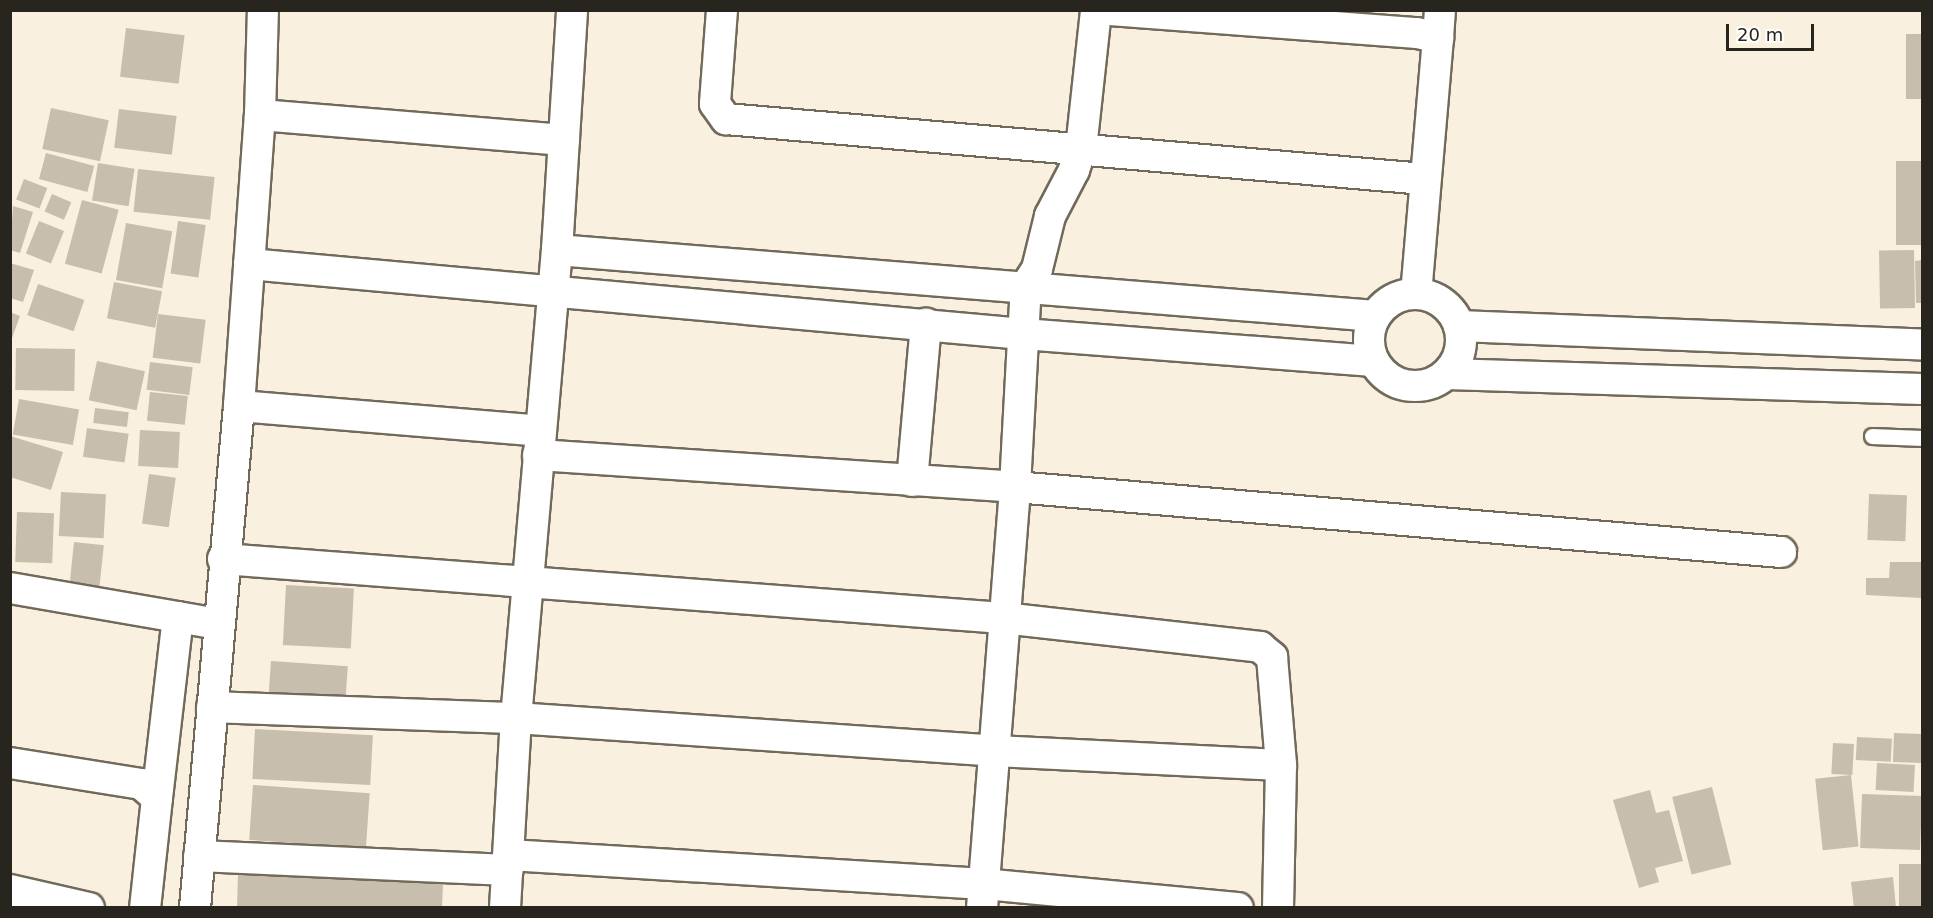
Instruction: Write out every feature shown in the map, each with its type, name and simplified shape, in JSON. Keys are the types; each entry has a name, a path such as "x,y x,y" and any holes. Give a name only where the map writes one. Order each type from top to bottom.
{"street":[{"path":"195,908 223,559 239,406 260,115 263,10"},
{"path":"505,908 516,718 531,584 539,443 557,250 572,10"},
{"path":"722,10 715,105 726,119 1425,179"},
{"path":"983,896 1015,488 1026,286 1037,269 1050,216 1074,170 1081,149 1096,10"},
{"path":"1110,10 1417,33 1439,24 1416,294"},
{"path":"260,115 564,140"},
{"path":"557,250 1026,286 1375,316"},
{"path":"249,264 1023,334 1373,361"},
{"path":"1416,294 1443,303 1459,326 1461,343 1457,360 1447,374 1432,383 1407,385 1384,375 1373,361 1368,346 1375,316 1400,296 1416,294"},
{"path":"912,481 926,324"},
{"path":"1459,326 1923,345"},
{"path":"1447,374 1923,389"},
{"path":"239,406 539,443 912,481 1780,552"},
{"path":"223,559 1004,618 1260,646 1272,657 1281,765 1278,908"},
{"path":"10,588 218,624"},
{"path":"145,908 178,617"},
{"path":"212,707 516,718 995,751 1281,765"},
{"path":"10,763 141,784 157,798"},
{"path":"199,856 509,863 983,896 1238,908"},
{"path":"10,891 89,908"}],"lane":[{"path":"1872,436 1923,438"}],"building":[{"path":"126,28 185,35 179,84 120,77"},
{"path":"1906,34 1922,34 1922,99 1906,99"},
{"path":"51,108 109,120 100,161 42,149"},
{"path":"119,109 177,116 172,155 114,148"},
{"path":"46,153 94,166 87,192 39,179"},
{"path":"1896,161 1922,161 1922,245 1896,245"},
{"path":"98,163 135,169 129,206 92,201"},
{"path":"138,169 215,177 210,220 134,212"},
{"path":"24,179 47,188 39,208 16,200"},
{"path":"52,194 71,202 64,220 45,211"},
{"path":"82,200 119,210 102,274 65,264"},
{"path":"13,206 33,212 20,253 10,250"},
{"path":"39,221 64,231 51,264 26,253"},
{"path":"178,221 206,225 198,277 171,273"},
{"path":"126,223 172,231 162,288 116,280"},
{"path":"1914,250 1915,308 1880,309 1879,251"},
{"path":"1922,260 1922,303 1916,303 1915,261"},
{"path":"10,263 34,270 23,302 10,298"},
{"path":"114,282 162,291 155,328 107,318"},
{"path":"38,284 84,300 74,331 27,315"},
{"path":"10,312 20,316 11,341 10,341"},
{"path":"158,314 206,320 200,364 153,358"},
{"path":"16,348 75,349 74,391 15,390"},
{"path":"97,361 145,371 137,410 89,400"},
{"path":"150,362 193,367 189,395 147,390"},
{"path":"150,392 188,396 185,425 147,421"},
{"path":"19,399 79,410 73,445 13,434"},
{"path":"95,408 129,412 127,427 93,423"},
{"path":"87,428 129,434 125,463 83,457"},
{"path":"140,430 180,432 178,468 138,466"},
{"path":"10,436 63,452 51,490 10,477"},
{"path":"149,474 176,478 169,527 142,524"},
{"path":"61,492 106,494 104,538 59,536"},
{"path":"1869,494 1907,495 1905,541 1867,540"},
{"path":"17,512 54,513 52,563 15,562"},
{"path":"74,542 104,545 99,593 69,590"},
{"path":"1890,562 1922,562 1922,598 1866,595 1866,578 1889,578"},
{"path":"286,585 354,589 351,648 283,645"},
{"path":"271,661 348,666 345,704 268,699"},
{"path":"255,729 373,735 370,785 252,779"},
{"path":"1894,733 1922,734 1921,763 1893,762"},
{"path":"1857,737 1892,739 1891,762 1856,760"},
{"path":"1833,743 1854,744 1852,775 1831,774"},
{"path":"1877,763 1915,765 1914,792 1876,790"},
{"path":"1851,775 1859,847 1823,850 1815,779"},
{"path":"253,785 370,793 366,848 249,840"},
{"path":"1712,787 1731,865 1692,875 1672,797"},
{"path":"1650,790 1656,813 1669,810 1683,861 1655,868 1659,882 1639,888 1613,800"},
{"path":"1862,794 1922,796 1920,850 1860,848"},
{"path":"1899,864 1922,864 1922,908 1899,908"},
{"path":"238,874 443,883 442,908 237,908"},
{"path":"1893,877 1896,908 1854,908 1851,882"}]}
